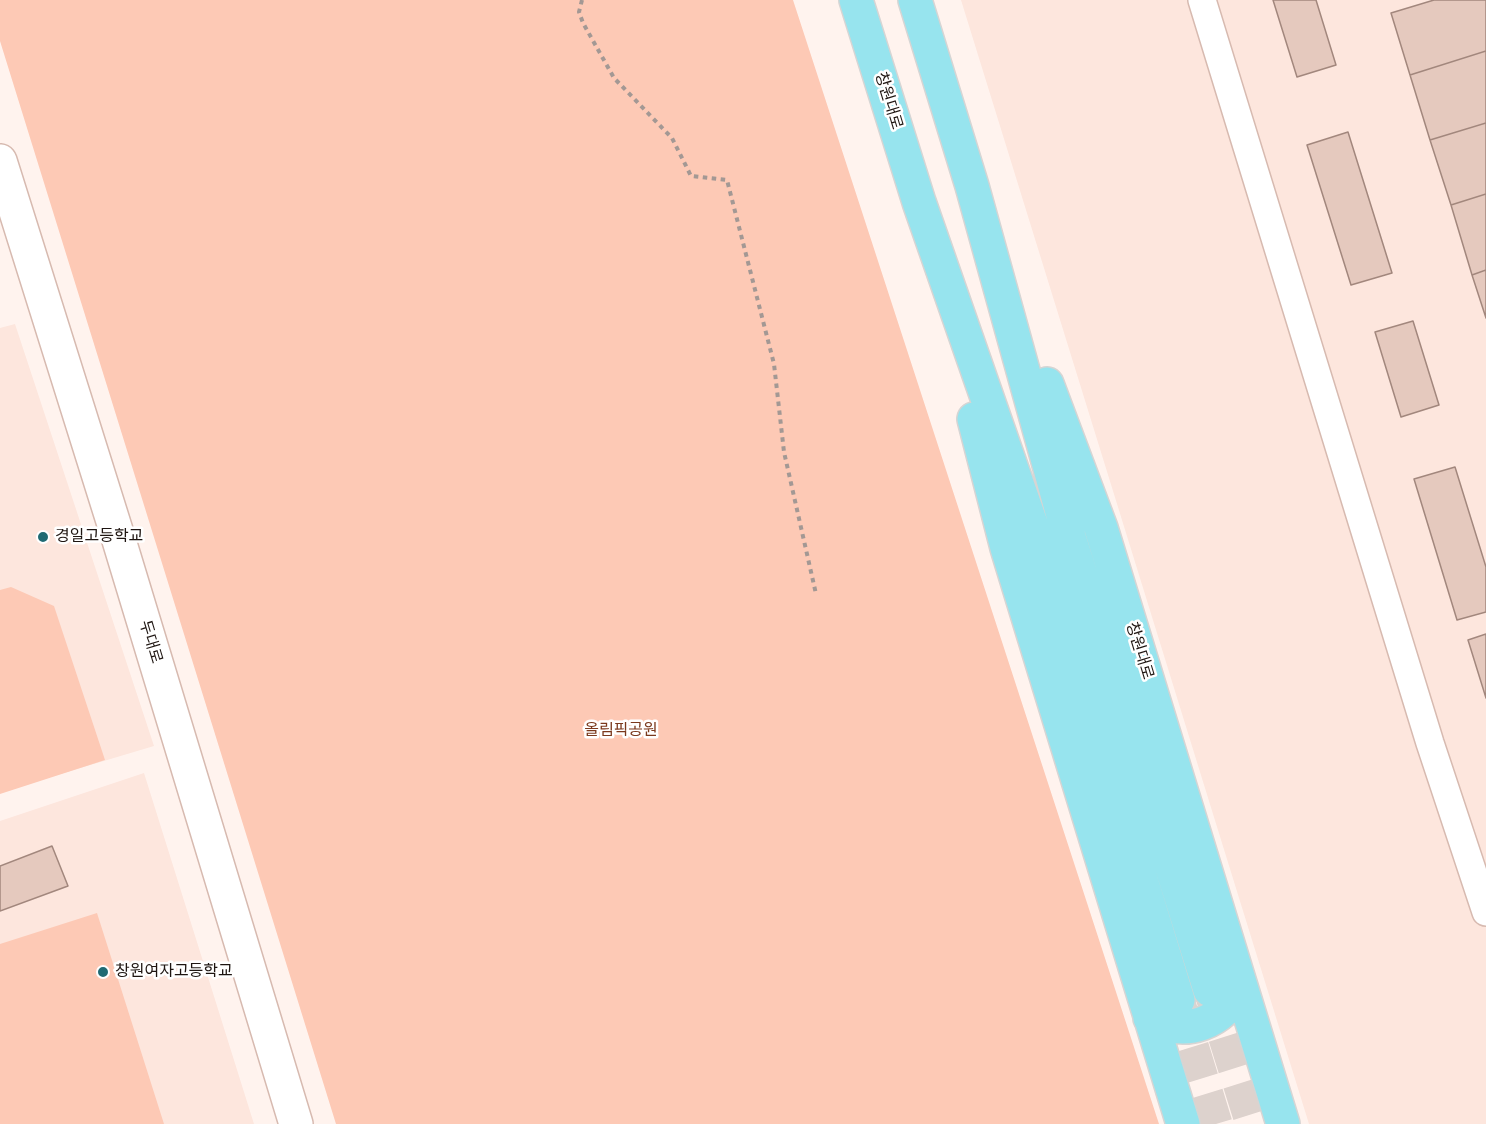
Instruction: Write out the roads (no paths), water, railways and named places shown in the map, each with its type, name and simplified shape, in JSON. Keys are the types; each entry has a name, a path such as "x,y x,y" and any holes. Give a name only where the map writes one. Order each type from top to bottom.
{"main road":[{"name":"창원대로","path":"856,0 919,202 1038,544 1178,1000"},
{"name":"창원대로","path":"915,0 972,186 1101,528 1226,989 1283,1124"},
{"name":"창원대로","path":"919,202 1007,548 1183,1124"},
{"path":"1150,1018 1164,1025 1178,1027 1209,1021 1234,1001 1226,989"}],"street":[{"path":"1202,0 1430,743 1486,912"},
{"name":"두대로","path":"0,161 296,1124"}],"tunnel":[{"path":"1210,990 1252,1124"},
{"path":"1178,1000 1216,1124"}],"place":[{"name":"경일고등학교","path":"43,537"},
{"name":"창원여자고등학교","path":"103,972"}],"park label":[{"name":"올림픽공원","path":"621,731"}]}
